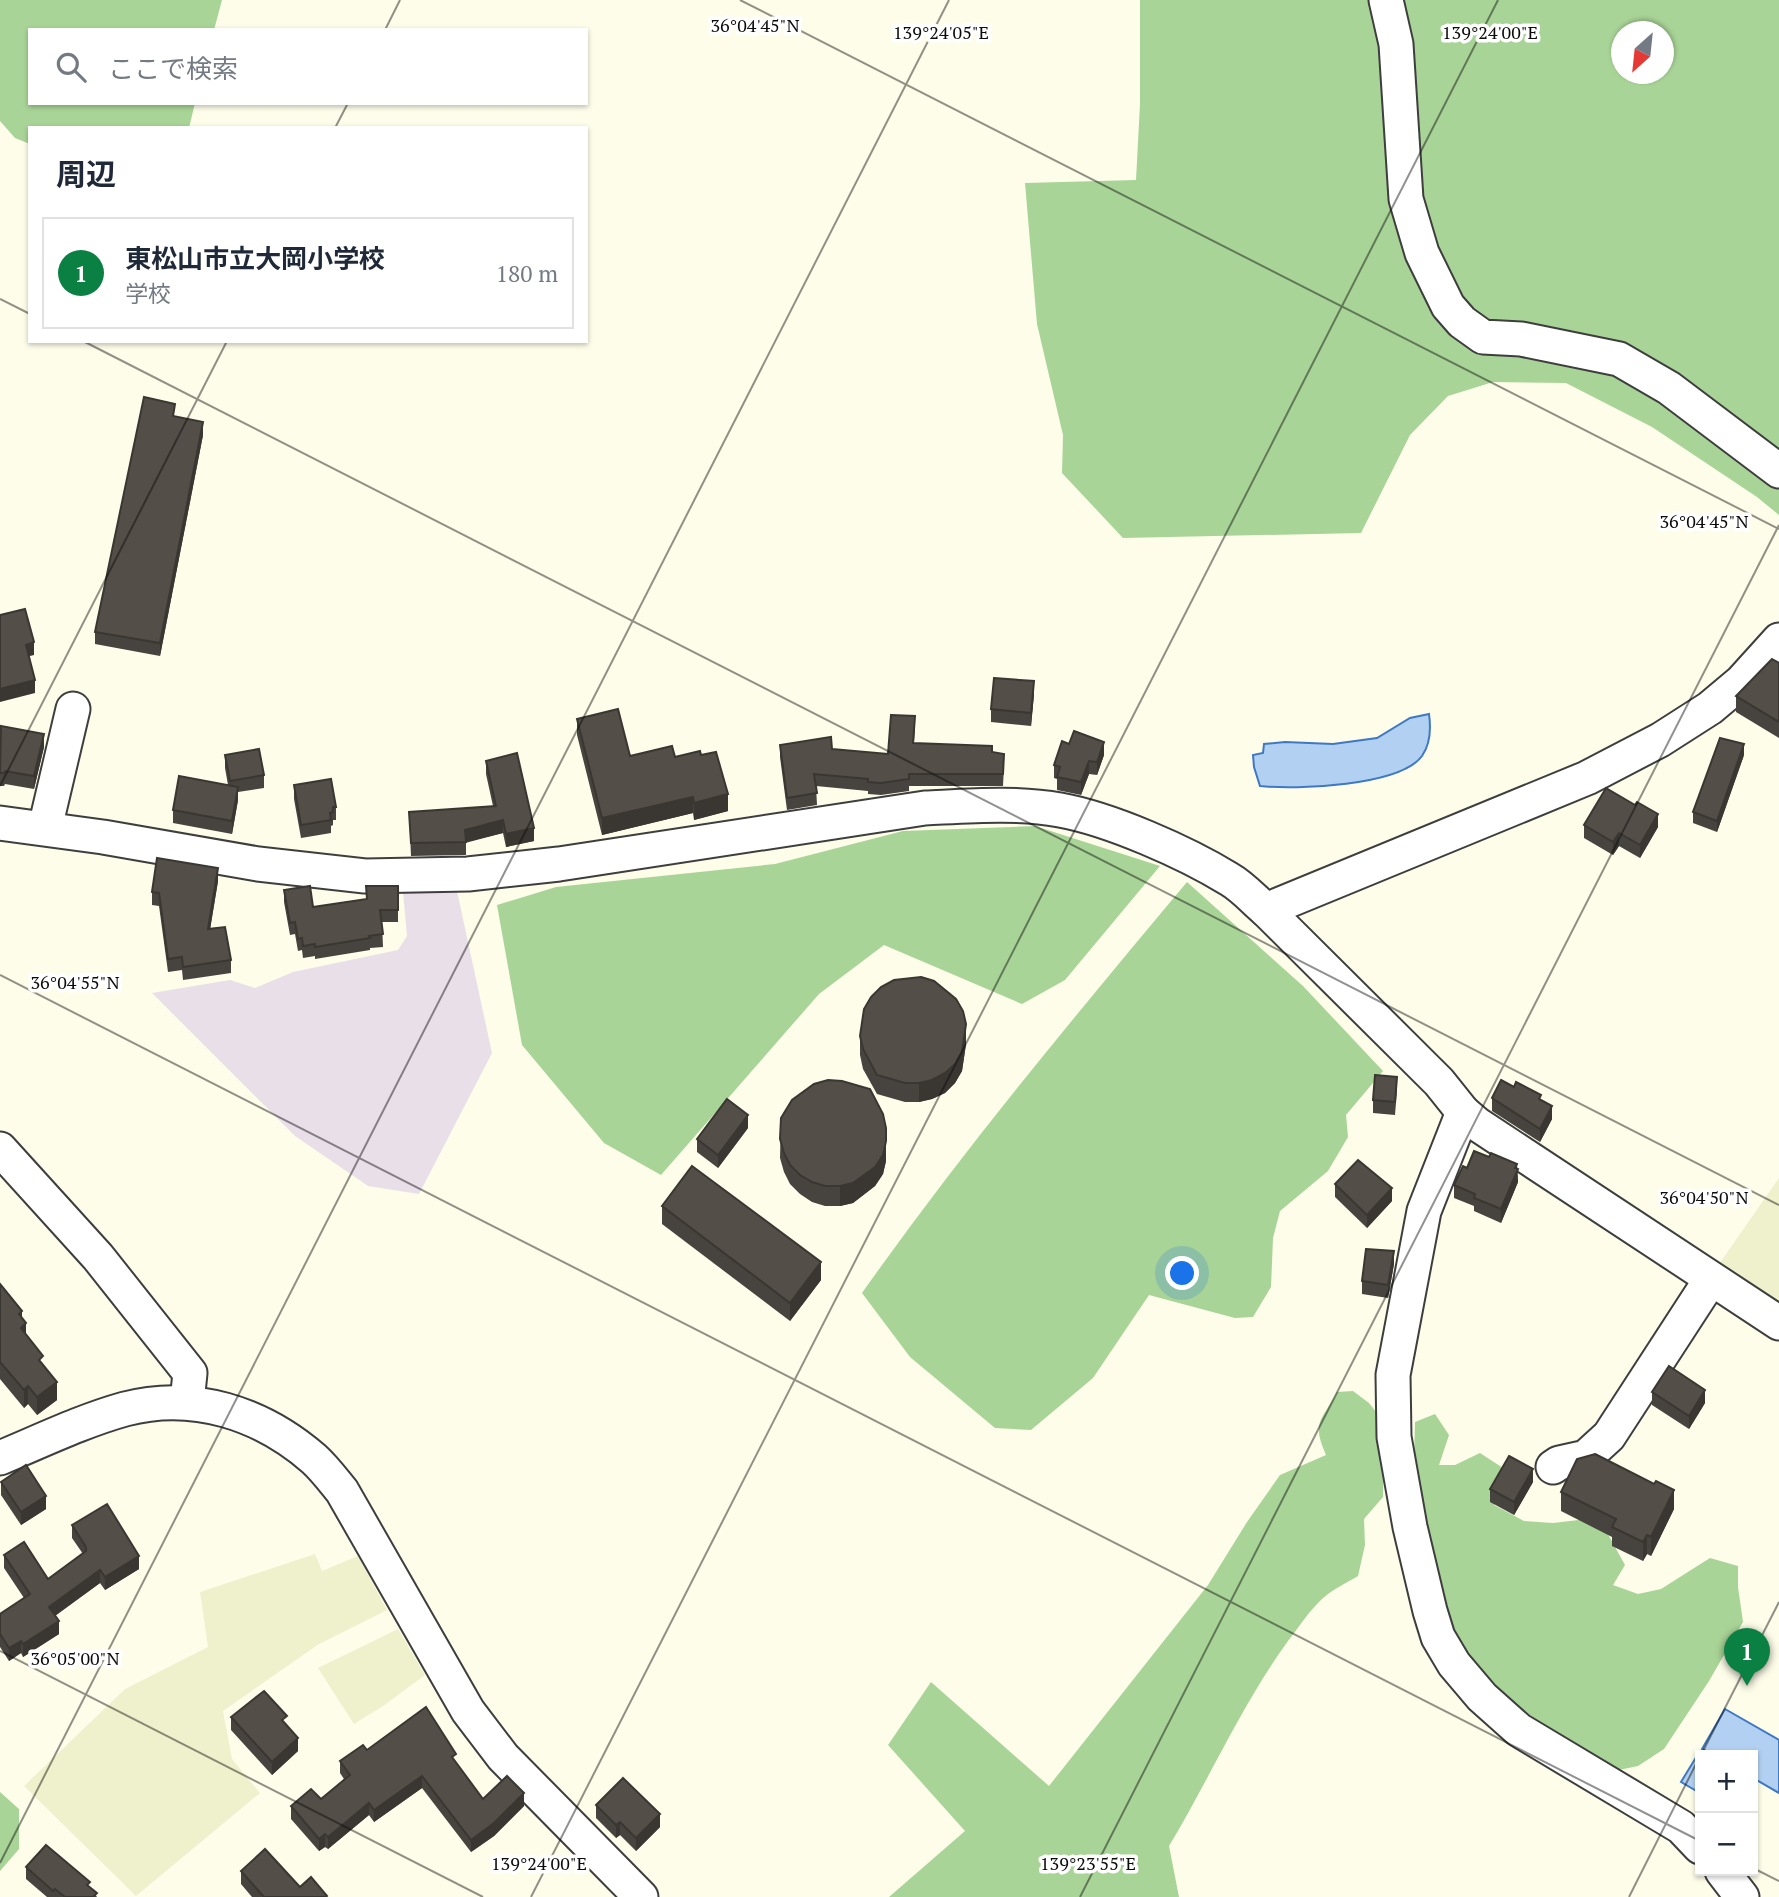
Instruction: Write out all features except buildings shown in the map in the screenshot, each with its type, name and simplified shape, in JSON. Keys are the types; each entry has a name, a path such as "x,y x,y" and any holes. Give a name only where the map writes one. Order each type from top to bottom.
{"street":[{"path":"1387,0 1395,44 1406,198 1422,253 1448,306 1462,322 1483,337 1521,339 1619,359 1669,388 1779,471"},
{"path":"1266,910 1587,778 1660,740 1710,708 1741,682 1779,640"},
{"path":"45,828 73,709"},
{"path":"0,823 45,828 258,864 365,876 468,874 559,864 925,808 974,805 1036,807 1101,820 1182,855 1231,880 1266,910 1439,1082 1462,1112 1779,1323"},
{"path":"1462,1112 1424,1211 1393,1375 1394,1437 1410,1527 1438,1637 1454,1664 1482,1698 1519,1730 1681,1826 1695,1841"},
{"path":"0,1149 98,1257 190,1373 187,1402"},
{"path":"1553,1467 1586,1457 1609,1436 1711,1279"},
{"path":"0,1458 126,1409 187,1402 227,1409 251,1418 286,1437 316,1460 342,1491 468,1710 503,1757 641,1897"},
{"path":"1726,1876 1742,1897"}],"shaded area":[{"path":"457,891 492,1053 419,1194 368,1186 295,1136 152,993 230,980 255,988 293,972 398,950 407,936 403,892"}],"green space":[{"path":"0,0 222,0 215,28 28,28 28,105 195,105 189,126 28,126 28,143 15,138 0,121"},
{"path":"1140,0 1779,0 1779,515 1757,497 1652,427 1566,383 1493,382 1448,396 1410,435 1361,533 1123,538 1062,473 1063,435 1037,324 1025,183 1136,180 1140,104"},
{"path":"1035,826 1160,866 1065,980 1022,1004 884,945 819,994 661,1175 604,1143 522,1045 497,905 556,887 775,864 903,831"},
{"path":"1187,882 1303,986 1383,1071 1346,1115 1348,1137 1328,1171 1280,1211 1273,1238 1271,1287 1253,1317 1235,1318 1149,1295 1093,1378 1031,1430 995,1428 910,1357 862,1293 980,1135"},
{"path":"1779,1178 1779,1304 1717,1267"},
{"path":"1353,1391 1369,1403 1384,1422 1383,1497 1364,1519 1365,1545 1358,1576 1330,1593 1313,1609 1271,1666 1241,1716 1169,1846 1179,1897 889,1897 965,1831 888,1745 931,1682 1049,1786 1208,1585 1280,1475 1326,1455 1319,1435 1320,1422 1337,1392"},
{"path":"1435,1414 1449,1435 1439,1465 1455,1465 1480,1453 1503,1468 1494,1505 1524,1521 1553,1523 1587,1519 1604,1527 1625,1565 1613,1585 1638,1594 1661,1589 1710,1558 1738,1566 1743,1622 1709,1681 1664,1749 1638,1766 1614,1771 1523,1717 1460,1648 1440,1613 1414,1459 1415,1422"},
{"path":"315,1554 322,1571 358,1556 387,1610 319,1644 223,1711 232,1759 260,1793 136,1896 24,1786 125,1689 208,1647 200,1592"},
{"path":"398,1629 425,1675 354,1724 318,1668"},
{"path":"0,1792 19,1809 19,1849 0,1871"}],"water":[{"path":"1429,714 1430,735 1422,756 1410,766 1392,774 1346,784 1260,786 1253,755 1263,753 1264,744 1333,744 1377,738 1410,718"},
{"path":"1725,1709 1779,1740 1779,1793 1758,1781 1758,1750 1702,1749"},
{"path":"1695,1759 1695,1790 1681,1782"}],"place":[{"name":"東松山市立大岡小学校","path":"1747,1686"}]}
